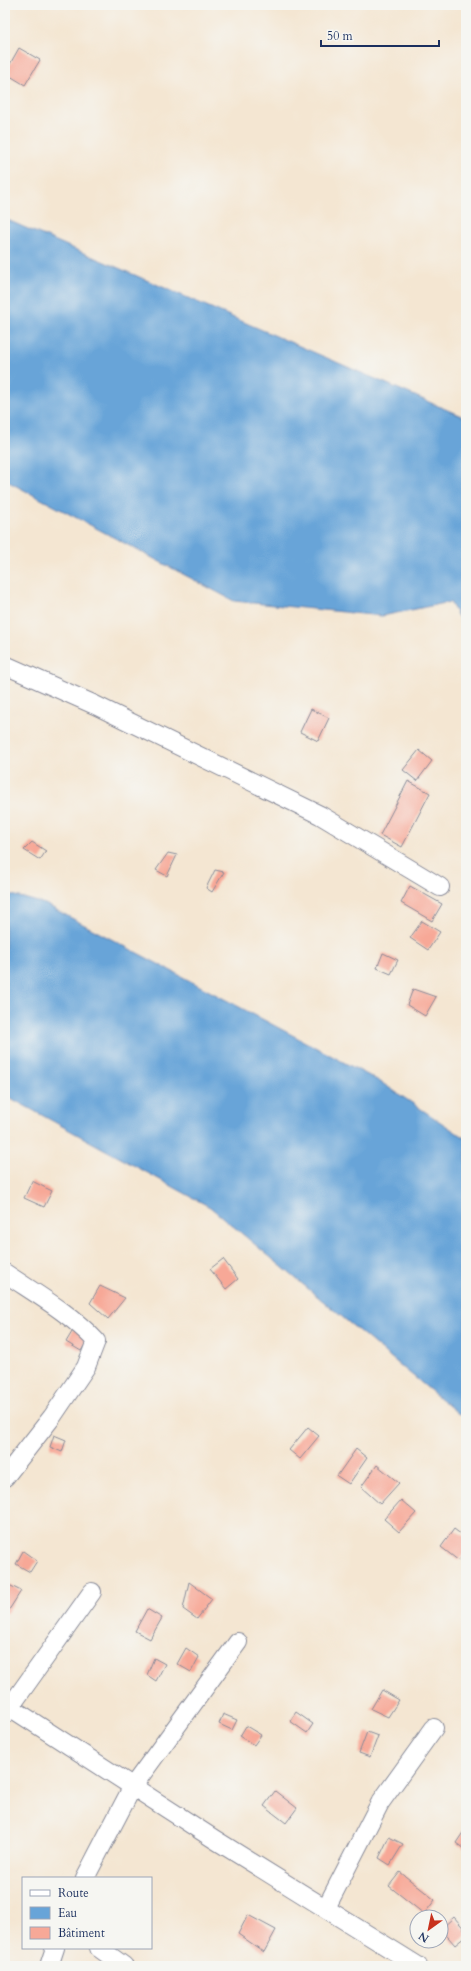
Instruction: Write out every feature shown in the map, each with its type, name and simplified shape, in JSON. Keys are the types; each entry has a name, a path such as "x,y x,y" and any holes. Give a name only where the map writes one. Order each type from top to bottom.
{"street":[{"path":"5,665 95,705 320,815 440,887"},
{"path":"5,1273 67,1314 85,1329 96,1341 86,1367 52,1417 5,1477"},
{"path":"92,1592 6,1708 133,1786 418,1966"},
{"path":"86,1877 133,1786 238,1642"},
{"path":"326,1908 380,1803 434,1728"},
{"path":"49,1966 55,1949"},
{"path":"100,1949 124,1966"}],"water":[{"path":"5,219 466,418 466,631 450,602 382,616 234,601 5,480"},
{"path":"5,893 45,904 379,1081 466,1139 466,1420 210,1207 5,1095"}],"building":[{"path":"19,48 40,60 25,85 5,73"},
{"path":"311,709 329,718 318,741 300,732"},
{"path":"419,750 432,761 417,781 403,770"},
{"path":"408,781 430,793 402,847 380,835"},
{"path":"32,842 46,851 40,860 24,850"},
{"path":"168,853 177,855 167,876 156,870"},
{"path":"215,870 224,872 212,892 206,888"},
{"path":"410,886 442,904 432,921 401,903"},
{"path":"422,921 440,932 428,950 410,938"},
{"path":"383,953 398,960 391,974 377,968"},
{"path":"413,989 436,997 425,1016 407,1005"},
{"path":"32,1181 52,1191 44,1207 24,1198"},
{"path":"223,1259 238,1279 226,1289 210,1269"},
{"path":"100,1286 125,1298 108,1319 90,1303"},
{"path":"75,1327 90,1336 81,1351 66,1342"},
{"path":"308,1427 319,1436 300,1459 289,1450"},
{"path":"54,1435 66,1440 62,1452 50,1447"},
{"path":"356,1449 367,1458 349,1484 337,1476"},
{"path":"377,1465 399,1483 380,1504 361,1487"},
{"path":"401,1500 416,1513 399,1532 384,1519"},
{"path":"454,1529 466,1538 466,1552 459,1561 441,1547"},
{"path":"23,1551 37,1561 30,1572 16,1564"},
{"path":"189,1582 212,1599 197,1619 183,1609"},
{"path":"5,1583 21,1591 7,1613 5,1612"},
{"path":"147,1609 162,1618 150,1639 135,1631"},
{"path":"186,1648 199,1657 191,1672 177,1664"},
{"path":"154,1658 165,1664 156,1681 147,1675"},
{"path":"382,1690 399,1700 388,1717 371,1709"},
{"path":"296,1712 313,1724 307,1733 290,1721"},
{"path":"223,1714 237,1720 232,1730 219,1724"},
{"path":"246,1726 261,1735 254,1745 240,1736"},
{"path":"367,1732 378,1736 370,1757 359,1753"},
{"path":"275,1791 297,1808 286,1823 264,1806"},
{"path":"466,1828 466,1846 464,1849 456,1843"},
{"path":"389,1837 403,1844 390,1865 379,1858"},
{"path":"400,1872 435,1900 428,1909 418,1909 389,1886"},
{"path":"248,1915 276,1930 264,1952 238,1934"},
{"path":"454,1917 466,1931 466,1936 455,1945 449,1938 449,1922"}]}
